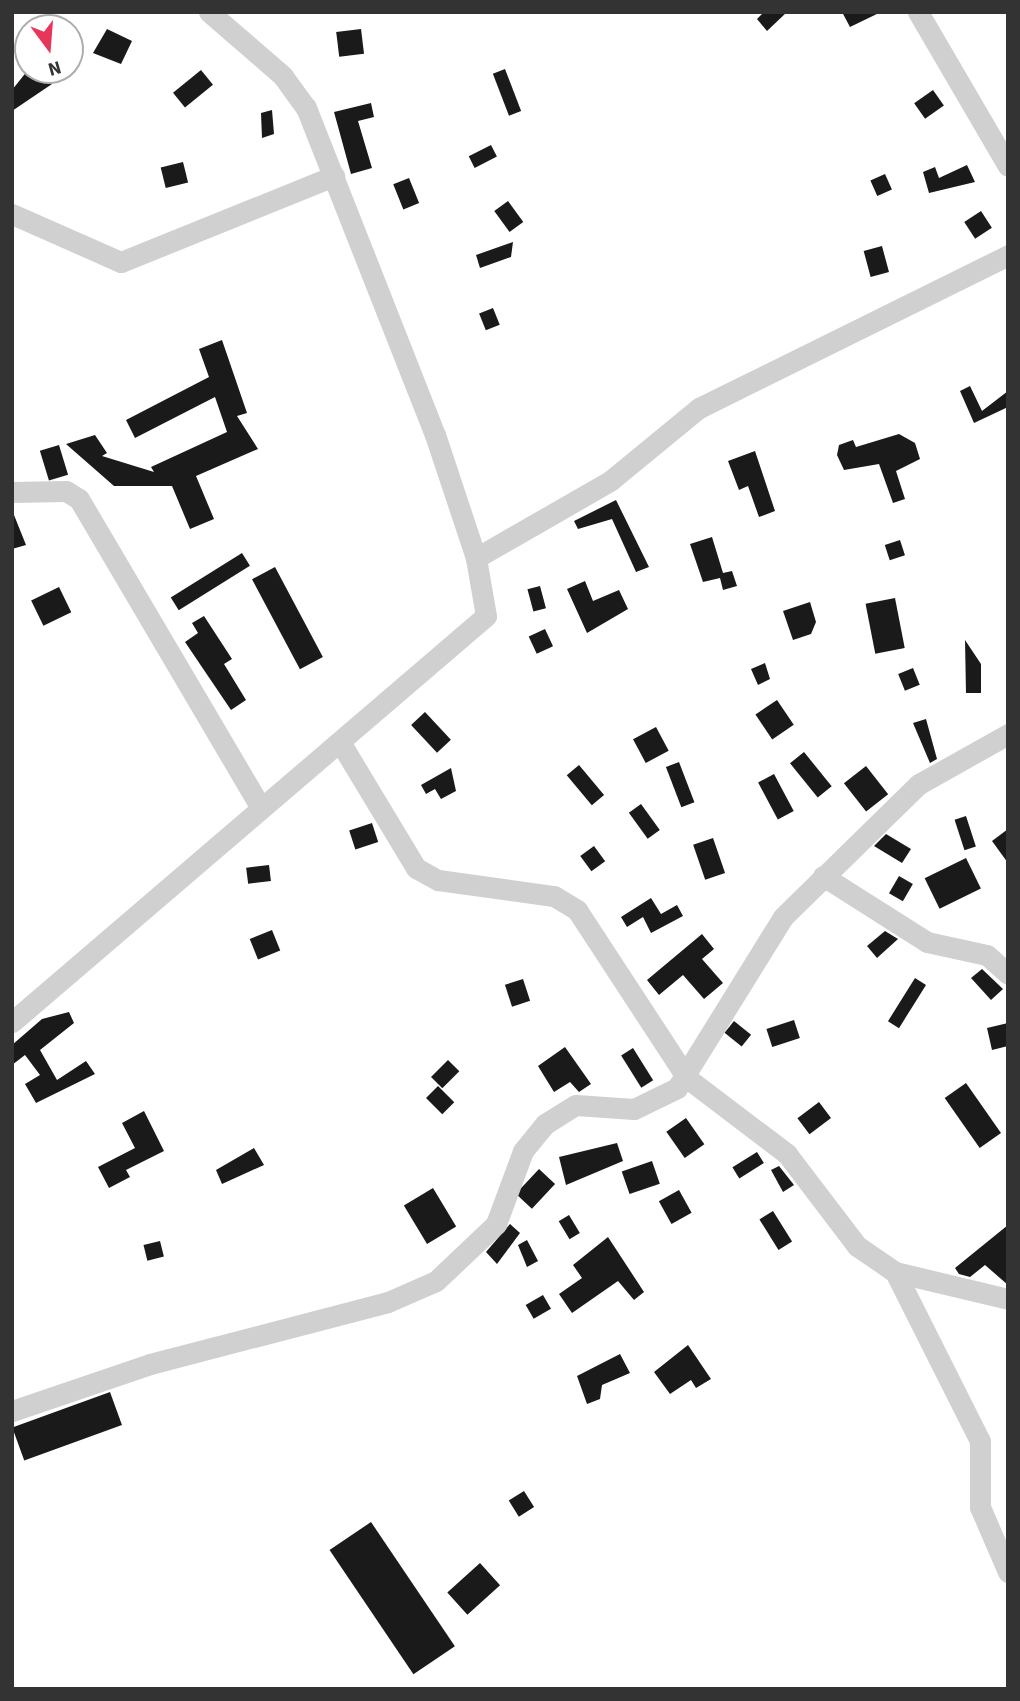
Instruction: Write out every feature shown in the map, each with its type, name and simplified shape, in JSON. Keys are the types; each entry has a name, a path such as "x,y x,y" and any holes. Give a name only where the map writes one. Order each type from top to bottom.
{"street":[{"path":"12,1022 486,617 476,558 334,176 306,108 282,76 209,12"},
{"path":"918,12 1008,166"},
{"path":"12,214 121,262 334,176"},
{"path":"476,558 611,481 699,408 1008,255"},
{"path":"12,492 66,491 79,499 261,808"},
{"path":"12,1411 150,1364 388,1302 436,1281 496,1224 523,1151 545,1124 584,1104 634,1109 687,1078 752,961 823,876 919,784 1008,734"},
{"path":"340,742 416,868 438,880 554,896 577,909 687,1078 762,1130 857,1246 895,1272 1008,1299"},
{"path":"823,876 928,942 987,955 1008,974"},
{"path":"895,1272 981,1441 980,1507 1008,1572"}],"building":[{"path":"764,12 787,12 767,31 757,19"},
{"path":"842,12 881,12 850,27"},
{"path":"107,29 132,41 121,64 93,53"},
{"path":"361,29 364,54 339,57 336,32"},
{"path":"505,69 521,111 509,116 493,74"},
{"path":"201,70 213,85 185,107 173,93"},
{"path":"17,84 52,84 12,111 12,90"},
{"path":"933,90 944,106 925,119 914,103"},
{"path":"371,103 374,117 358,121 372,168 351,174 334,112"},
{"path":"272,110 274,134 262,138 261,113"},
{"path":"491,145 497,157 475,168 469,156"},
{"path":"183,162 188,182 166,188 161,168"},
{"path":"967,165 975,182 929,193 923,172 935,167 939,178"},
{"path":"885,174 892,190 877,196 870,181"},
{"path":"409,178 419,203 403,209 393,184"},
{"path":"508,201 523,222 510,232 494,211"},
{"path":"981,211 992,228 975,239 964,222"},
{"path":"513,242 511,257 480,268 476,255"},
{"path":"882,246 889,272 871,277 864,251"},
{"path":"493,308 500,325 486,330 479,314"},
{"path":"222,340 247,413 237,416 258,449 196,476 214,519 190,529 172,486 114,486 66,444 95,435 107,453 102,456 154,472 151,467 227,432 215,397 135,438 126,420 209,377 199,349"},
{"path":"970,386 982,411 1008,391 1008,407 974,423 960,391"},
{"path":"899,434 915,443 920,459 896,471 905,499 893,503 879,464 844,470 837,455 839,445 853,440 856,447"},
{"path":"59,445 68,475 49,480 40,451"},
{"path":"755,451 775,511 759,517 748,486 739,490 728,461"},
{"path":"616,500 649,567 636,572 612,519 578,529 574,521"},
{"path":"12,510 26,545 12,549"},
{"path":"712,537 723,573 732,571 737,586 723,590 720,578 703,582 690,544"},
{"path":"900,540 905,555 890,560 885,545"},
{"path":"242,553 250,566 179,610 171,598"},
{"path":"275,567 323,657 300,669 252,579"},
{"path":"585,581 593,601 619,590 628,609 587,633 567,589"},
{"path":"540,586 546,608 533,612 527,589"},
{"path":"59,587 71,612 43,626 31,601"},
{"path":"895,598 905,648 875,654 866,604"},
{"path":"810,602 816,622 811,634 793,640 783,611"},
{"path":"204,616 232,659 224,664 246,700 231,710 185,642 198,633 192,623"},
{"path":"545,629 553,646 537,654 529,637"},
{"path":"965,640 981,664 981,693 966,693"},
{"path":"765,663 770,679 758,685 751,669"},
{"path":"913,668 920,685 905,691 898,674"},
{"path":"777,700 794,725 772,739 755,715"},
{"path":"425,712 451,740 437,753 411,725"},
{"path":"926,719 937,759 930,763 913,723"},
{"path":"656,727 669,751 646,763 633,739"},
{"path":"804,752 832,786 818,798 790,763"},
{"path":"679,762 694,802 681,807 666,767"},
{"path":"579,765 604,795 592,805 567,775"},
{"path":"866,766 888,794 866,812 844,783"},
{"path":"451,768 456,791 441,799 435,789 426,794 421,785"},
{"path":"774,774 794,811 778,820 758,782"},
{"path":"641,804 660,830 648,839 629,813"},
{"path":"966,816 976,846 964,850 955,820"},
{"path":"372,823 378,842 355,849 349,830"},
{"path":"1008,829 1008,863 992,841"},
{"path":"886,834 911,849 902,863 874,846"},
{"path":"713,838 725,873 705,880 693,845"},
{"path":"594,846 605,861 591,871 580,856"},
{"path":"966,858 981,889 940,909 925,878"},
{"path":"269,865 271,881 248,884 246,868"},
{"path":"899,876 913,884 903,901 889,893"},
{"path":"651,898 661,914 677,905 683,916 651,933 643,917 627,927 621,917"},
{"path":"272,930 280,950 258,959 250,939"},
{"path":"885,931 898,939 877,958 867,946"},
{"path":"702,934 714,949 702,959 723,983 704,999 683,975 659,995 647,980"},
{"path":"982,969 1003,989 991,1000 971,978"},
{"path":"915,978 926,985 899,1028 888,1021"},
{"path":"523,979 530,1001 512,1007 505,985"},
{"path":"69,1012 74,1023 40,1050 57,1080 86,1061 95,1074 36,1103 25,1084 40,1075 25,1055 12,1065 12,1045 42,1019"},
{"path":"794,1020 800,1038 772,1047 766,1029"},
{"path":"734,1021 751,1035 742,1047 725,1033"},
{"path":"1008,1023 1008,1046 992,1050 987,1028"},
{"path":"565,1047 591,1084 579,1092 570,1082 554,1092 538,1066"},
{"path":"633,1048 653,1080 641,1088 621,1055"},
{"path":"448,1060 459,1071 442,1088 431,1077"},
{"path":"966,1083 1001,1133 980,1148 945,1098"},
{"path":"438,1086 454,1102 442,1114 426,1098"},
{"path":"819,1102 831,1118 809,1134 797,1118"},
{"path":"144,1111 164,1151 126,1170 130,1177 109,1188 98,1167 135,1148 122,1123"},
{"path":"686,1118 704,1144 685,1158 666,1132"},
{"path":"617,1143 623,1161 566,1185 559,1157"},
{"path":"254,1148 264,1165 222,1184 216,1170"},
{"path":"757,1152 764,1163 739,1178 732,1167"},
{"path":"652,1161 660,1184 630,1194 622,1171"},
{"path":"779,1166 794,1185 783,1192 771,1170"},
{"path":"539,1169 555,1184 532,1209 516,1194"},
{"path":"433,1188 456,1227 427,1244 404,1206"},
{"path":"679,1190 692,1213 671,1224 659,1201"},
{"path":"773,1211 792,1242 779,1250 759,1219"},
{"path":"569,1215 580,1233 570,1239 559,1221"},
{"path":"510,1224 520,1233 497,1264 486,1252"},
{"path":"1008,1225 1008,1285 985,1265 970,1277 959,1274 955,1268"},
{"path":"608,1237 644,1292 634,1300 618,1281 572,1313 559,1294 582,1278 573,1265"},
{"path":"527,1240 538,1261 527,1267 518,1245"},
{"path":"160,1241 164,1257 147,1261 144,1245"},
{"path":"543,1295 551,1309 534,1319 526,1305"},
{"path":"688,1345 711,1379 696,1388 691,1380 670,1394 654,1372"},
{"path":"620,1354 630,1373 602,1385 600,1399 587,1404 577,1376"},
{"path":"110,1392 122,1425 24,1460 12,1428"},
{"path":"524,1491 534,1507 519,1517 509,1501"},
{"path":"371,1522 455,1646 413,1674 330,1550"},
{"path":"480,1563 500,1585 467,1615 447,1592"}]}
